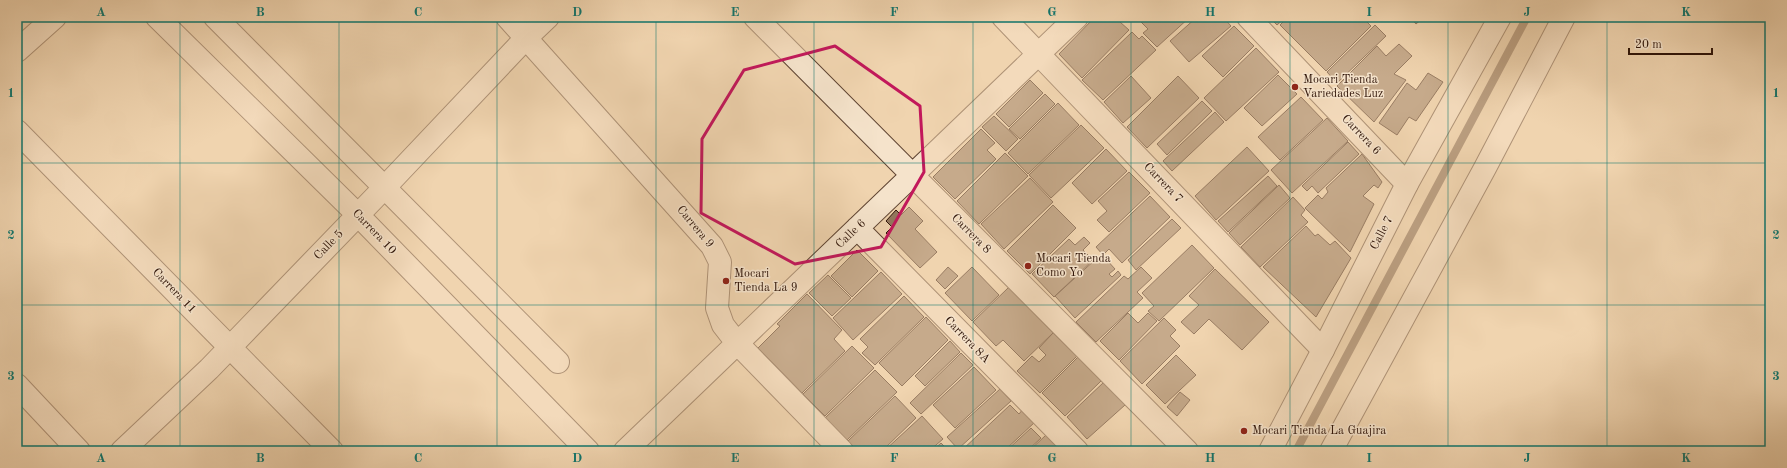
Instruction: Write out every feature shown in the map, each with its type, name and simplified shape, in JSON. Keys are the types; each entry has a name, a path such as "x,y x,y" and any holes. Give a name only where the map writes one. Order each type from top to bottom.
{"street":[{"path":"17,51 55,17"},
{"name":"Carrera 10","path":"157,17 358,215 588,451"},
{"path":"215,17 558,362"},
{"name":"Carrera 9","path":"508,17 712,246 720,262 718,308 723,325 737,343 842,451"},
{"name":"Calle 5","path":"122,451 209,369 385,187 527,37 548,17"},
{"name":"Carrera 8","path":"755,17 1187,451"},
{"name":"Carrera 7","path":"1003,17 1323,350"},
{"name":"Calle 6","path":"625,451 1077,17"},
{"name":"Carrera 6","path":"1248,17 1407,184"},
{"name":"Calle 7","path":"1270,451 1407,184 1500,17"},
{"path":"1331,451 1485,168 1564,17"},
{"name":"Carrera 11","path":"17,131 332,451"},
{"name":"Carrera 8A","path":"857,228 1076,451"},
{"path":"17,385 80,451"}],"highlighted area":[{"path":"835,46 920,106 924,172 881,247 795,264 701,213 702,139 744,70"}],"building":[{"path":"1095,17 1125,17 1120,22 1129,30 1082,78 1059,54"},
{"path":"1147,17 1190,17 1157,47 1143,33 1148,29 1141,22"},
{"path":"1197,17 1223,17 1231,26 1189,62 1170,41"},
{"path":"1269,17 1286,17 1277,25"},
{"path":"1288,17 1362,17 1371,26 1326,71 1280,25"},
{"path":"1410,17 1424,17 1416,24"},
{"path":"1375,25 1386,36 1337,83 1327,72"},
{"path":"1234,26 1254,46 1223,77 1202,56"},
{"path":"1132,32 1139,39 1142,36 1156,50 1103,100 1082,80"},
{"path":"1399,44 1412,56 1394,74 1406,80 1374,122 1337,86 1377,46 1386,56"},
{"path":"1256,48 1279,72 1226,121 1204,98"},
{"path":"1428,73 1443,82 1416,121 1409,117 1397,135 1379,123 1407,83 1416,90"},
{"path":"1278,75 1297,94 1262,126 1244,108"},
{"path":"1131,76 1151,98 1123,123 1104,102"},
{"path":"1178,76 1199,98 1147,148 1127,127"},
{"path":"1030,80 1043,93 1009,127 996,114"},
{"path":"1045,94 1055,104 1020,139 1009,129"},
{"path":"1301,97 1323,120 1280,160 1258,137"},
{"path":"1202,101 1212,111 1167,155 1157,144"},
{"path":"1058,103 1079,125 1028,174 1008,153"},
{"path":"1215,112 1224,122 1172,171 1163,161"},
{"path":"994,116 1018,139 1006,151 982,127"},
{"path":"1327,118 1348,141 1292,193 1271,170"},
{"path":"1081,125 1104,148 1051,198 1029,175"},
{"path":"981,129 995,143 987,150 996,159 955,199 933,177"},
{"path":"1348,142 1359,154 1318,193 1312,186 1307,191 1302,186"},
{"path":"1247,147 1269,171 1216,220 1195,196"},
{"path":"1106,149 1127,171 1092,204 1072,183"},
{"path":"1005,153 1028,176 979,224 957,201"},
{"path":"1362,154 1382,182 1378,188 1374,185 1363,196 1374,204 1350,252 1305,208 1318,195 1322,199 1328,192 1326,188"},
{"path":"1129,172 1150,193 1109,232 1097,220 1107,211 1098,201"},
{"path":"1268,176 1277,186 1228,232 1218,221"},
{"path":"1030,178 1053,202 1004,249 981,224"},
{"path":"1279,185 1290,198 1240,245 1229,233"},
{"path":"1150,196 1170,217 1122,263 1109,249 1103,255 1096,247"},
{"path":"1293,197 1305,210 1301,215 1308,222 1260,267 1241,247"},
{"path":"1053,205 1076,228 1030,274 1007,251"},
{"path":"909,207 923,221 915,229 937,252 920,268 886,233 892,227 886,221 896,210 901,215"},
{"path":"1172,219 1181,228 1136,270 1128,260"},
{"path":"1306,226 1315,236 1318,234 1330,245 1335,241 1351,258 1316,317 1263,267"},
{"path":"1084,237 1090,243 1083,250 1093,260 1054,297 1032,274 1069,239 1075,245"},
{"path":"1192,245 1214,268 1159,321 1148,311 1154,306 1142,293"},
{"path":"857,250 878,271 852,297 831,276"},
{"path":"1105,258 1115,269 1109,274 1112,277 1118,271 1121,275 1075,318 1055,296 1096,259 1100,263"},
{"path":"948,267 958,276 945,289 936,280"},
{"path":"972,267 999,295 972,321 945,293"},
{"path":"1141,267 1152,278 1137,292 1143,298 1096,342 1076,322 1124,276 1128,279"},
{"path":"1215,269 1269,322 1242,350 1209,319 1194,334 1181,322 1199,305 1189,296"},
{"path":"881,272 902,294 853,340 833,318"},
{"path":"828,275 851,298 832,316 809,293"},
{"path":"1009,287 1053,333 1024,361 1003,340 996,346 973,322"},
{"path":"807,294 842,330 834,339 845,351 802,393 758,348 780,326 777,324"},
{"path":"904,296 924,317 875,365 862,353 868,347 860,339"},
{"path":"1128,313 1138,323 1148,313 1157,321 1119,360 1100,341"},
{"path":"926,317 948,340 902,386 879,363"},
{"path":"1164,318 1176,330 1170,336 1180,346 1142,384 1120,361"},
{"path":"1053,333 1077,356 1040,393 1017,371 1032,356 1039,362 1046,355 1039,348"},
{"path":"950,341 960,352 925,386 915,376"},
{"path":"852,346 874,368 825,416 803,394"},
{"path":"961,353 973,365 921,414 910,403"},
{"path":"1176,355 1196,375 1165,404 1146,385"},
{"path":"1078,357 1101,381 1065,416 1042,393"},
{"path":"974,367 996,390 955,428 933,405"},
{"path":"875,370 897,392 846,441 825,418"},
{"path":"1104,382 1125,405 1087,439 1067,417"},
{"path":"1000,389 1011,401 958,449 947,437"},
{"path":"1180,392 1190,400 1177,416 1167,407"},
{"path":"895,396 916,418 882,451 858,451 848,441"},
{"path":"1010,405 1019,414 1023,409 1035,422 1004,451 961,451"},
{"path":"922,416 943,439 929,451 884,451"},
{"path":"1031,428 1041,438 1027,451 1006,451"},
{"path":"1046,435 1061,451 1029,451"},
{"path":"941,443 949,451 932,451"}],"waterway":[{"path":"1296,451 1527,17"}],"place":[{"name":"Mocari Tienda Variedades Luz","path":"1295,87"},
{"name":"Mocari Tienda Como Yo","path":"1028,266"},
{"name":"Mocari Tienda La 9","path":"726,281"},
{"name":"Mocari Tienda La Guajira","path":"1244,431"}]}
